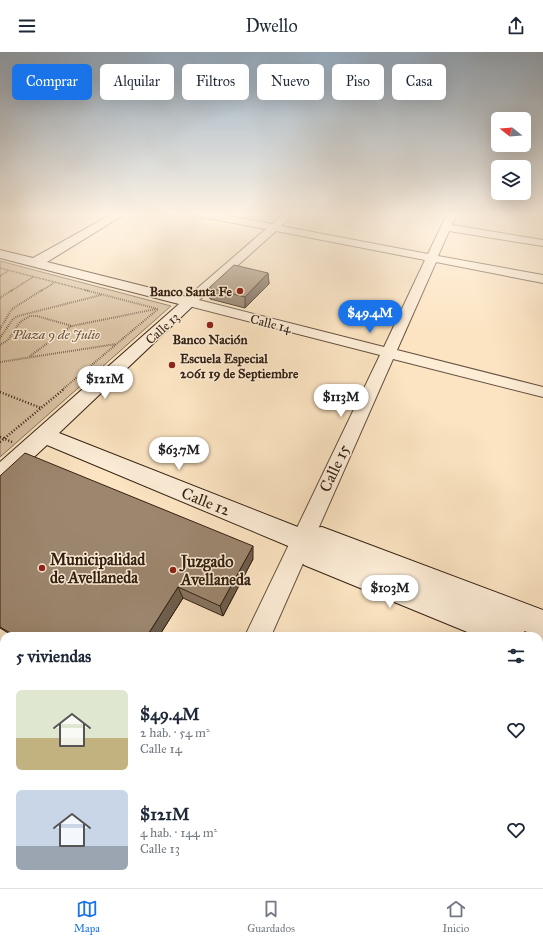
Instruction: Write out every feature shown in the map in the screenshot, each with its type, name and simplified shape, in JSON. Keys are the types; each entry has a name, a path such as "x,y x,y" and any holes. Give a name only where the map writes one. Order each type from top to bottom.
{"street":[{"path":"35,263 52,253"},
{"name":"Calle 13","path":"0,475 245,253"},
{"path":"405,253 543,279"},
{"name":"Calle 15","path":"260,632 433,253"},
{"name":"Calle 14","path":"0,254 543,392"},
{"name":"Calle 12","path":"44,435 302,540 322,538 543,624"},
{"path":"302,540 313,557 502,632"}],"path":[{"path":"0,298 51,267"},
{"path":"0,268 158,309"},
{"path":"0,276 8,270"},
{"path":"0,329 12,309 54,282"},
{"path":"0,338 11,324 13,318 102,295"},
{"path":"28,358 72,326 190,302"},
{"path":"0,442 158,309"},
{"path":"0,345 8,340 20,322 30,316 37,316 72,326"},
{"path":"0,362 116,344"},
{"path":"0,392 41,408"}],"green space":[{"name":"Plaza 9 de Julio","path":"0,261 171,306 0,457"}],"building":[{"path":"234,265 268,273 245,297 209,288"},
{"path":"25,453 253,546 220,606 178,587 150,632 9,632 0,627 0,476"}],"place":[{"name":"Banco Santa Fe","path":"240,291"},
{"name":"Banco Nación","path":"210,325"},
{"name":"Escuela Especial 2061 19 de Septiembre","path":"172,365"},
{"name":"Municipalidad de Avellaneda","path":"42,568"},
{"name":"Juzgado Avellaneda","path":"173,570"}]}
